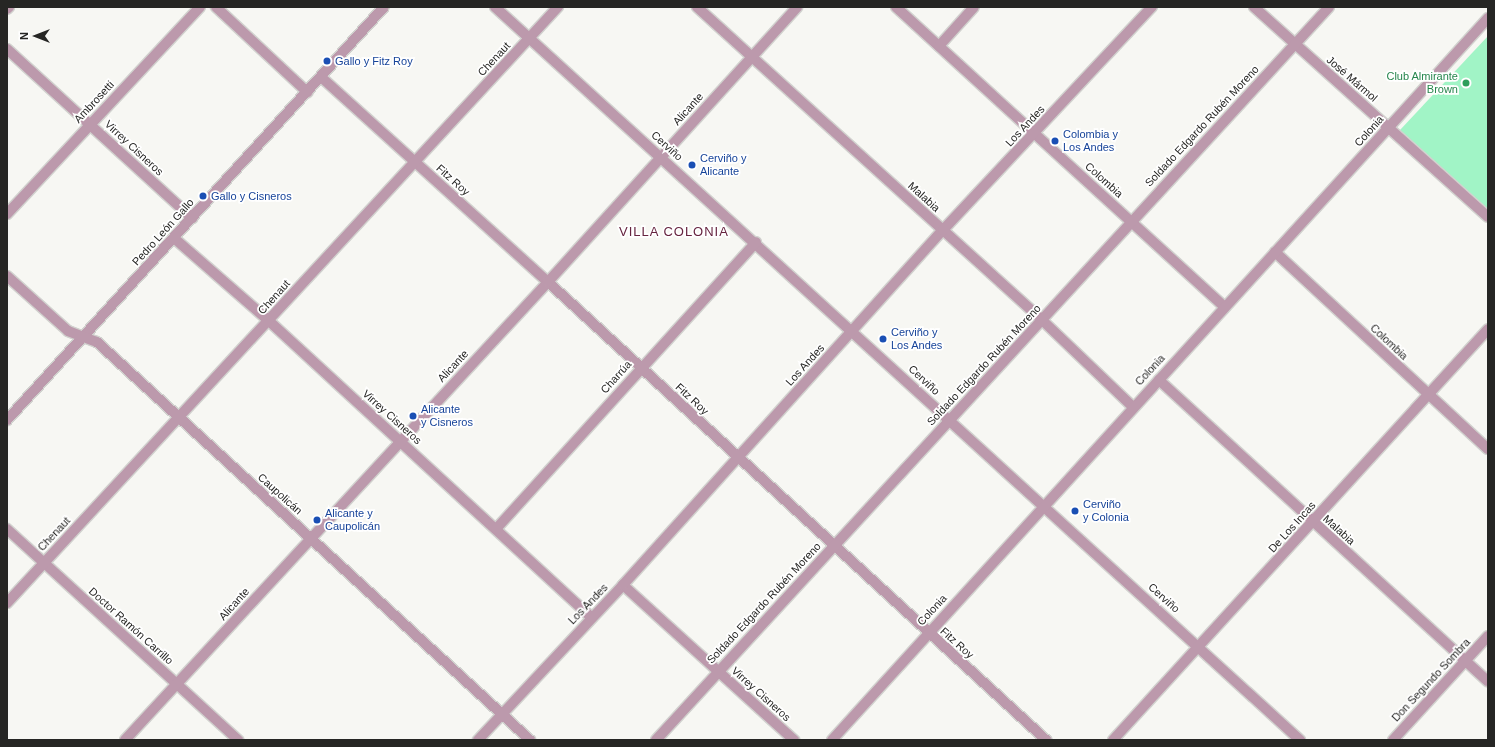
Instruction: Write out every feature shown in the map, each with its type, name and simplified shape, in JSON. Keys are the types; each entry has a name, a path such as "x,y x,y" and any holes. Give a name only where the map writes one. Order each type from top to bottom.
{"street":[{"name":"Ambrosetti","path":"7,214 200,7"},
{"path":"216,7 307,92"},
{"name":"Pedro León Gallo","path":"7,420 384,7"},
{"name":"Cerviño","path":"495,7 853,330 949,420 1300,740"},
{"name":"Chenaut","path":"7,603 43,562 179,419 558,7"},
{"name":"Malabia","path":"697,7 750,57 1042,320 1133,407"},
{"name":"Alicante","path":"125,740 548,282 750,57 797,7"},
{"name":"Colombia","path":"896,7 1224,307"},
{"path":"939,46 974,7"},
{"name":"Los Andes","path":"478,740 591,617 623,585 943,230 1152,7"},
{"name":"José Mármol","path":"1254,7 1488,217"},
{"name":"Soldado Edgardo Rubén Moreno","path":"656,740 1042,320 1130,220 1329,7"},
{"name":"Colonia","path":"832,740 1488,18"},
{"name":"Virrey Cisneros","path":"7,49 192,218"},
{"name":"Fitz Roy","path":"320,77 548,282 1046,740"},
{"name":"Virrey Cisneros","path":"174,238 269,321 591,617"},
{"name":"Charrúa","path":"496,530 756,242"},
{"name":"Colombia","path":"1275,252 1488,449"},
{"name":"Caupolicán","path":"7,276 68,331 96,342 179,419 311,537 530,740"},
{"name":"De Los Incas","path":"1112,740 1199,647 1488,329"},
{"name":"Malabia","path":"1159,380 1488,681"},
{"name":"Doctor Ramón Carrillo","path":"7,529 238,740"},
{"name":"Virrey Cisneros","path":"623,585 794,740"},
{"name":"Don Segundo Sombra","path":"1393,740 1488,636"}],"green space":[{"name":"Club Almirante Brown","path":"1488,36 1488,209 1400,130"}],"place":[{"name":"Gallo y Fitz Roy","path":"327,61"},
{"name":"Club Almirante Brown","path":"1466,83"},
{"name":"Colombia y Los Andes","path":"1055,141"},
{"name":"Cerviño y Alicante","path":"692,165"},
{"name":"Gallo y Cisneros","path":"203,196"},
{"name":"Cerviño y Los Andes","path":"883,339"},
{"name":"Alicante y Cisneros","path":"413,416"},
{"name":"Cerviño y Colonia","path":"1075,511"},
{"name":"Alicante y Caupolicán","path":"317,520"}],"district":[{"name":"VILLA COLONIA","path":"674,232"}]}
